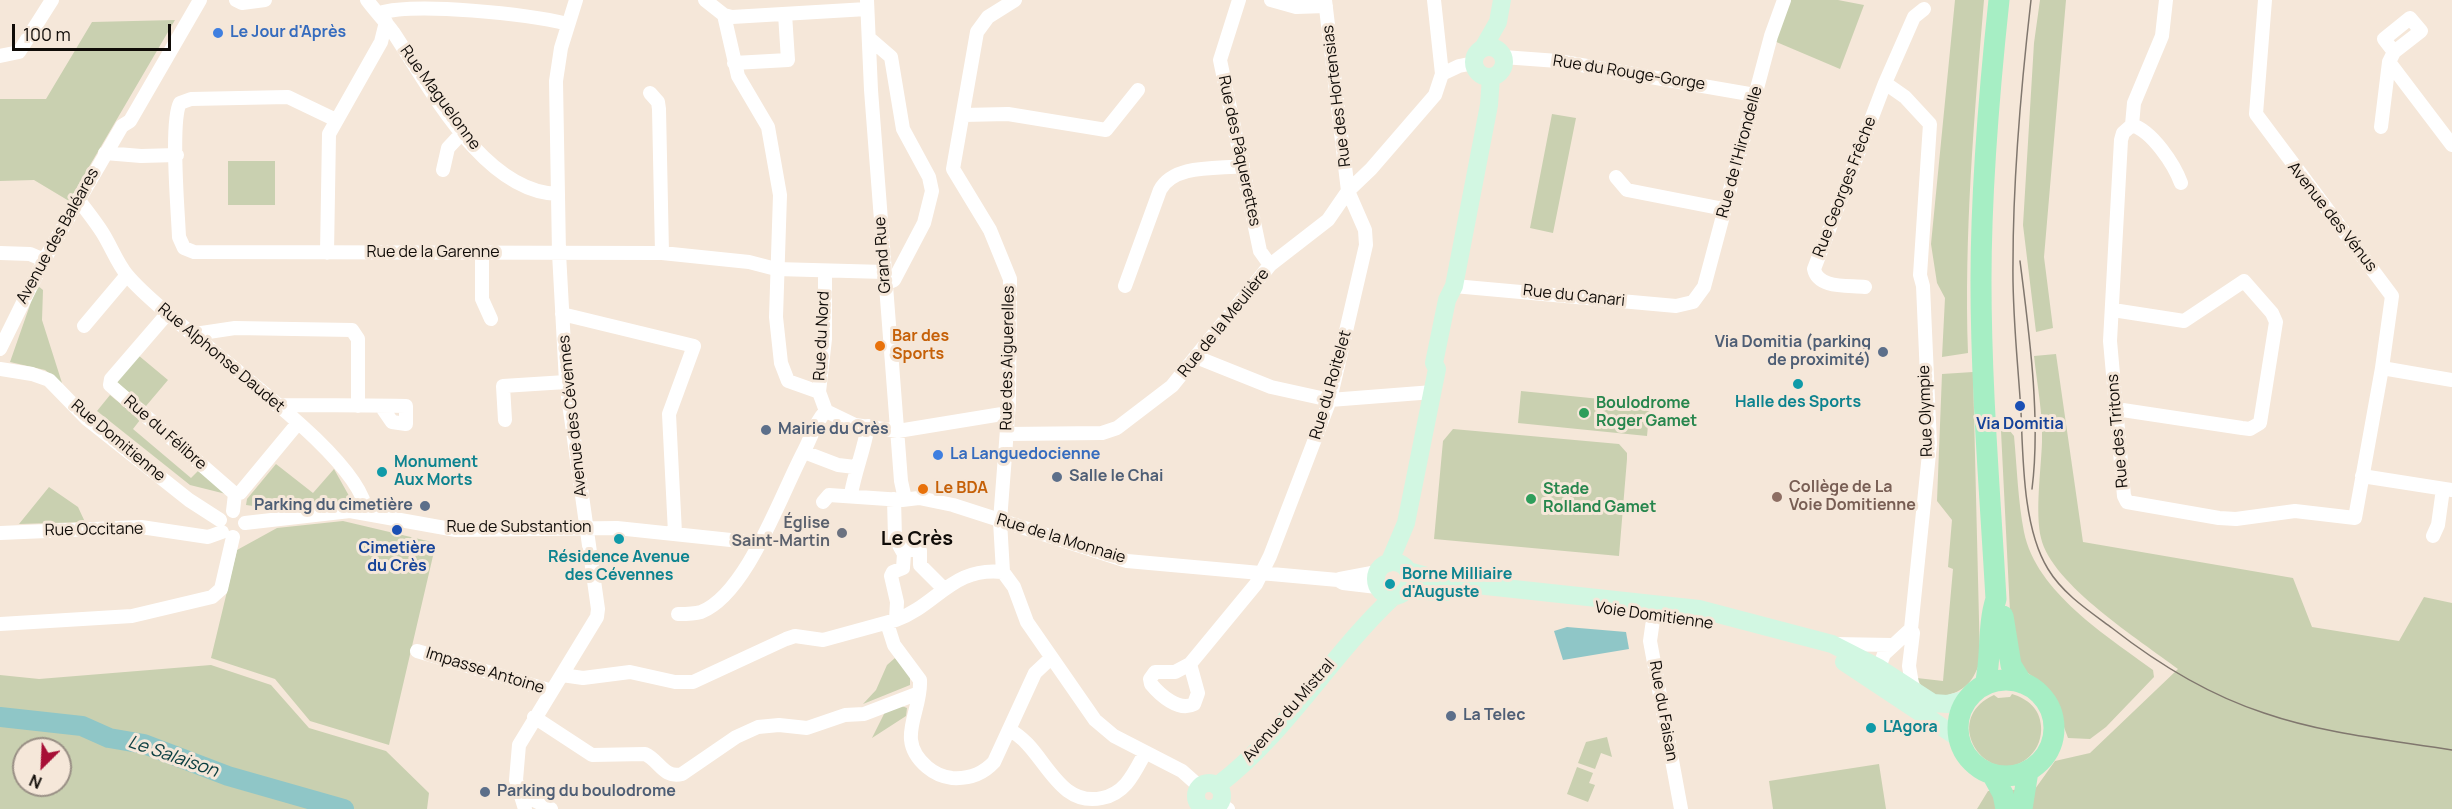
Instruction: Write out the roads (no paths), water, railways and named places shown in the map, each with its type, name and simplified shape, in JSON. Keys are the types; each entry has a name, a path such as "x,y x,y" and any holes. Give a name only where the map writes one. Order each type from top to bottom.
{"main road":[{"path":"1999,0 1983,217 1981,280 1983,366 1996,599 2002,613 2011,665 2022,683"},
{"path":"1977,692 2003,681 2022,683 2039,693 2050,709 2055,729 2045,758 2028,771 2013,776 1992,774 1975,764 1967,756 1960,739 1959,718 1977,692 1992,646 1991,614 1996,599"},
{"path":"2022,809 2028,771"},
{"path":"1992,774 2002,794 2006,809"}],"street":[{"path":"0,56 20,51 52,0"},
{"name":"Avenue des Baléares","path":"0,349 44,260 192,0"},
{"name":"Avenue des Baléares","path":"122,126 130,120 200,0"},
{"path":"236,0 242,3 265,0"},
{"name":"Rue Maguelonne","path":"367,0 462,133 497,168 523,187 541,193 558,194"},
{"name":"Avenue des Cévennes","path":"525,809 516,780 516,756 534,717 562,675 598,612 566,382 559,253 556,81 568,24 576,0"},
{"path":"705,0 724,15 785,14 867,5"},
{"path":"930,183 953,169 977,32 988,17 1015,0"},
{"name":"Rue des Pâquerettes","path":"1239,0 1220,60 1260,251 1270,265"},
{"path":"1271,0 1296,7 1326,3"},
{"path":"1434,0 1442,74 1490,54"},
{"path":"1490,54 1502,0"},
{"path":"1391,579 1409,528 1406,523 1432,392 1437,369 1443,365 1456,302 1454,286 1489,105 1491,77 1480,74 1490,54 1508,0"},
{"name":"Rue de l'Hirondelle","path":"1693,302 1704,287 1771,36 1784,0"},
{"name":"Rue des Tritons","path":"2166,0 2162,36 2134,103 2132,125 2127,128 2121,140 2110,341 2124,496 2130,503 2219,518 2236,519 2295,511 2355,518 2382,368"},
{"name":"Avenue des Vénus","path":"2265,0 2254,106 2256,114 2392,296 2382,368"},
{"name":"Rue des Hortensias","path":"1326,3 1348,191"},
{"path":"327,253 328,136 381,42 382,18 416,4 568,24"},
{"name":"Grand Rue","path":"867,5 901,481 895,538 901,549"},
{"name":"Rue Georges Frêche","path":"1864,287 1822,282 1816,277 1814,269 1885,83 1914,16 1924,9"},
{"path":"734,63 788,60 785,14"},
{"path":"724,15 738,76 768,127 780,195 776,317 785,376 788,381 823,401 845,422 898,431 1008,413"},
{"path":"869,38 891,57 903,129 932,191 924,223 894,280 885,278"},
{"name":"Rue du Rouge-Gorge","path":"1490,54 1629,72 1755,95"},
{"path":"2381,126 2392,57 2452,145"},
{"name":"Rue de la Meulière","path":"1007,434 1102,434 1117,428 1172,386 1270,265 1322,226 1348,191 1371,169 1431,101 1438,89 1442,74"},
{"name":"Rue Olympie","path":"1885,83 1905,97 1930,124 1920,275 1923,286 1930,444 1911,629 1914,633 1909,674 1913,690"},
{"path":"963,115 1008,114 1106,130 1138,90"},
{"path":"650,93 658,102 659,109 662,254"},
{"name":"Rue de la Garenne","path":"336,120 288,97 184,100 180,103 176,114 179,237 184,248 194,252 662,254 749,262 776,269 885,278"},
{"path":"2132,125 2145,131 2176,171 2181,183"},
{"path":"443,170 448,148 462,133"},
{"path":"105,153 141,156 177,155"},
{"path":"1125,286 1160,190 1167,180 1178,173 1243,166"},
{"name":"Rue des Aiguerelles","path":"953,169 990,230 1010,279 1008,413 1000,521 1003,572"},
{"path":"1616,177 1627,190 1724,209"},
{"name":"Rue du Roitelet","path":"1190,664 1262,574 1303,476 1330,400 1367,240 1348,191"},
{"name":"Rue Alphonse Daudet","path":"78,199 101,231 127,275 167,314 195,334 330,452 362,492 366,512"},
{"path":"0,253 23,253 44,260"},
{"path":"482,253 482,299 491,319"},
{"name":"Rue du Nord","path":"823,401 825,272"},
{"path":"84,326 127,275"},
{"path":"2112,309 2184,321 2244,281 2272,313 2276,322 2260,423 2256,427 2242,428 2116,408"},
{"name":"Rue du Canari","path":"1454,286 1676,306 1693,302"},
{"name":"Rue du Félibre","path":"167,314 111,379 110,385 235,494"},
{"path":"562,314 694,346 669,414 675,533"},
{"path":"195,334 235,328 352,330 358,339 358,406"},
{"path":"1196,357 1271,387 1330,400 1432,392"},
{"name":"Rue Domitienne","path":"0,362 7,370 49,380 87,419 225,530"},
{"path":"2382,368 2452,380"},
{"path":"505,420 503,386 566,382"},
{"path":"678,614 700,612 718,601 743,572 804,452 823,401"},
{"path":"277,405 381,406"},
{"path":"233,511 235,494 240,493 298,423"},
{"path":"823,502 829,495 851,494 855,467 862,453 868,426"},
{"path":"804,452 838,465 855,467"},
{"path":"2362,476 2448,489 2433,536"},
{"name":"Rue de la Monnaie","path":"851,494 900,499 919,498 953,505 1126,561 1338,580 1343,583 1391,579"},
{"path":"0,624 132,616 212,597 221,589 226,513 233,511 241,515 245,523 242,532 225,530"},
{"name":"Rue de Substantion","path":"245,523 350,511 366,512 422,526 456,530 617,528 759,543"},
{"name":"Rue Occitane","path":"0,533 141,528 208,537 225,530"},
{"path":"943,588 920,565 920,549 901,549 903,568 893,572 891,576 897,602 891,622 894,645 917,672 920,680 910,739 924,764 940,775 956,778 972,776 988,768 999,755 1035,673 1051,658"},
{"path":"562,675 583,678 630,672 675,682 693,682 795,636 823,640 908,616 943,588 973,573 987,570 1003,572 1014,587 1027,622 1095,720 1114,736 1182,771 1216,796"},
{"name":"Voie Domitienne","path":"1391,579 1690,617 1802,644 1848,665 1960,739"},
{"name":"Voie Domitienne","path":"1391,579 1449,582 1699,609 1832,644 1879,668 1925,700 1939,704 1977,692"},
{"name":"Avenue du Mistral","path":"1216,796 1265,742 1356,633 1391,579"},
{"name":"Rue du Faisan","path":"1654,613 1650,641 1681,809"},
{"path":"1887,691 1879,668 1884,654 1911,629"},
{"path":"1832,644 1892,645"},
{"name":"Impasse Antoine","path":"417,651 552,691"},
{"path":"534,717 592,755 645,754 674,776 682,774 736,737 758,727 778,725 807,728 845,715 864,714 919,693"},
{"path":"1009,730 1026,741 1066,790 1089,799 1111,796 1122,789 1144,753"},
{"path":"519,792 551,809"},
{"path":"1199,807 1196,794 1216,796"}],"water":[{"path":"1567,627 1626,632 1629,649 1563,660 1554,631"}],"waterway":[{"name":"Le Salaison","path":"0,717 82,726 109,738 144,744 228,776 344,809"}],"tram line":[{"path":"2031,0 2016,164 2013,300 2026,493 2034,534 2048,569 2077,601 2129,641 2204,688 2244,706 2310,726 2358,736 2452,750"},
{"path":"2020,261 2035,404 2032,489"}],"place":[{"name":"Le Jour d'Après","path":"218,33"},
{"name":"Bar des Sports","path":"880,346"},
{"name":"Via Domitia (parking de proximité)","path":"1883,352"},
{"name":"Halle des Sports","path":"1798,384"},
{"name":"Via Domitia","path":"2020,406"},
{"name":"Boulodrome Roger Gamet","path":"1584,413"},
{"name":"Mairie du Crès","path":"766,430"},
{"name":"La Languedocienne","path":"938,455"},
{"name":"Monument Aux Morts","path":"382,472"},
{"name":"Salle le Chai","path":"1057,477"},
{"name":"Le BDA","path":"923,489"},
{"name":"Collège de La Voie Domitienne","path":"1777,497"},
{"name":"Stade Rolland Gamet","path":"1531,499"},
{"name":"Parking du cimetière","path":"425,506"},
{"name":"Cimetière du Crès","path":"397,530"},
{"name":"Église Saint-Martin","path":"842,533"},
{"name":"Résidence Avenue des Cévennes","path":"619,539"},
{"name":"Borne Milliaire d'Auguste","path":"1390,584"},
{"name":"La Telec","path":"1451,716"},
{"name":"L'Agora","path":"1871,728"},
{"name":"Parking du boulodrome","path":"485,792"}],"district":[{"name":"Le Crès","path":"917,539"}]}
